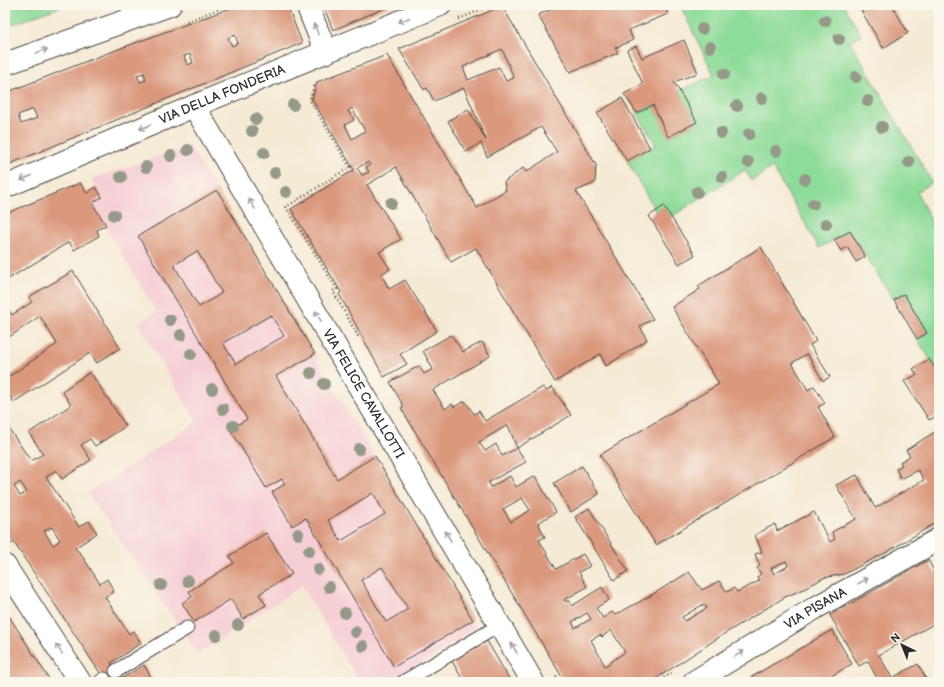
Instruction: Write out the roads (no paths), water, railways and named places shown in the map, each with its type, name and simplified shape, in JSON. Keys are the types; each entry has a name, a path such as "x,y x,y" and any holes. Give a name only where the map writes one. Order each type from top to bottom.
{"street":[{"path":"5,64 170,5"},
{"path":"307,5 326,52"},
{"name":"VIA DELLA FONDERIA","path":"5,187 194,106 440,5"},
{"name":"VIA FELICE CAVALLOTTI","path":"194,106 533,682"},
{"name":"VIA PISANA","path":"694,682 721,674 815,608 939,539"},
{"path":"5,566 80,682"}],"lane":[{"path":"403,682 500,625"},
{"path":"116,671 187,628"}]}
